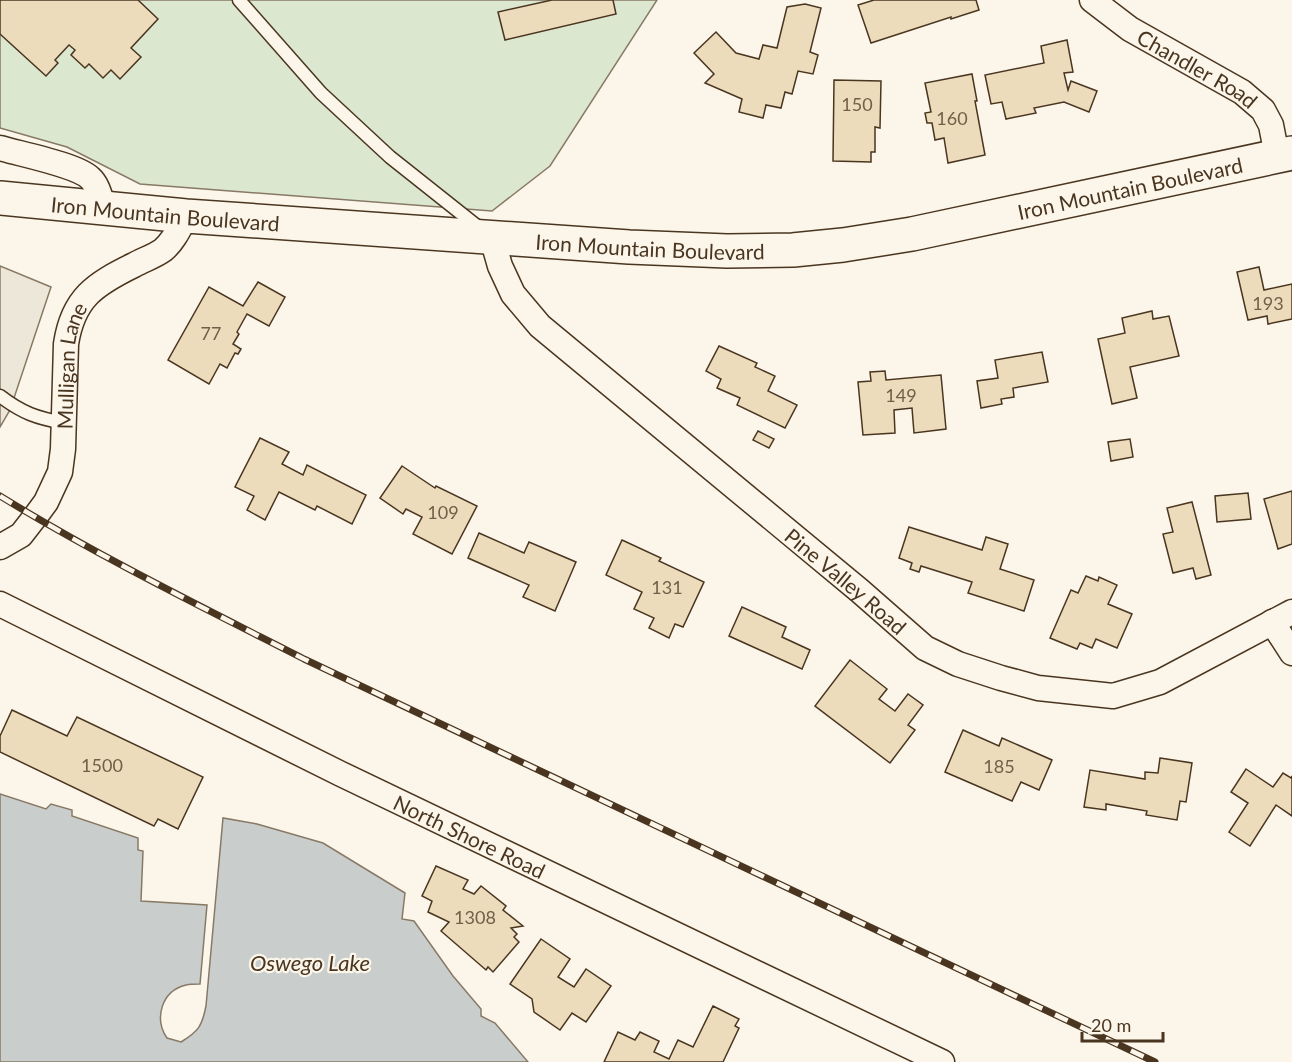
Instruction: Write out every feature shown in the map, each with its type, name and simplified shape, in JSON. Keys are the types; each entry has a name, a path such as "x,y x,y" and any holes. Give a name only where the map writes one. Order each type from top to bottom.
{"street":[{"name":"Chandler Road","path":"1092,0 1130,29 1242,92 1263,110 1284,155"},
{"path":"0,148 77,170 89,176 97,186 104,208"},
{"name":"Iron Mountain Boulevard","path":"0,198 186,216 492,238 682,250 767,251 826,247 912,234 1284,155"},
{"name":"Mulligan Lane","path":"0,547 21,535 46,502 60,472 63,448 66,344 68,327 75,312 92,289 104,279 161,251 169,244 186,216"},
{"name":"Pine Valley Road","path":"492,238 500,266 513,294 540,326 860,591 925,648 958,664 1038,688 1113,696 1160,682 1282,617"},
{"name":"North Shore Road","path":"0,604 341,774 942,1062"},
{"path":"1282,617 1292,653"}],"lane":[{"path":"239,0 321,93 390,157 492,238"},
{"path":"0,396 18,409 39,418 64,423"}],"green space":[{"path":"0,0 657,0 550,166 492,211 140,184 67,147 0,128"}],"shaded area":[{"path":"0,266 51,287 10,410 0,427"}],"water":[{"name":"Oswego Lake","path":"0,794 46,809 51,804 72,810 72,816 138,838 138,850 143,851 141,901 207,905 200,984 177,988 166,999 162,1007 161,1023 167,1038 181,1042 196,1031 205,1013 223,818 257,824 323,843 405,893 402,919 414,921 453,976 481,1009 481,1016 495,1023 528,1062 0,1062"}],"building":[{"path":"0,0 138,0 158,19 131,48 141,57 120,79 111,70 103,78 89,64 85,68 71,55 75,50 69,45 55,60 58,63 46,76 0,34"},
{"path":"552,0 613,0 616,14 505,40 498,12"},
{"path":"874,0 976,0 979,10 871,43 858,5"},
{"path":"805,4 821,8 810,52 818,55 813,74 798,71 792,94 785,92 781,108 766,105 763,118 739,112 742,99 705,83 714,74 694,53 716,32 736,53 759,59 763,45 777,48 787,7"},
{"path":"1067,40 1073,72 1064,73 1068,90 1071,81 1097,91 1089,112 1064,102 1034,108 1036,113 1006,119 1002,102 991,104 985,75 1044,63 1041,46"},
{"path":"972,74 985,155 948,163 944,138 935,140 932,123 927,123 925,113 931,112 925,83"},
{"path":"834,80 881,81 880,128 875,127 875,152 871,152 871,162 833,161"},
{"path":"1259,267 1264,290 1292,284 1292,319 1268,324 1267,316 1248,320 1237,272"},
{"path":"258,282 285,297 269,326 247,314 233,344 241,349 238,354 235,353 227,368 220,364 209,384 168,360 209,287 243,306"},
{"path":"1152,311 1153,319 1169,316 1179,356 1130,367 1137,398 1112,404 1098,339 1125,333 1122,318"},
{"path":"719,346 757,363 755,367 775,376 768,391 797,405 785,428 737,405 740,398 717,388 721,379 706,371"},
{"path":"1042,352 1048,382 1013,388 1014,397 1001,399 1002,404 981,408 977,381 998,378 995,360"},
{"path":"885,371 886,380 941,375 946,429 914,433 912,408 894,410 895,433 863,435 858,382 871,381 870,372"},
{"path":"758,431 774,439 769,448 753,440"},
{"path":"260,438 289,452 282,464 303,475 307,465 366,495 352,524 317,506 315,510 279,492 265,520 247,510 254,496 235,487"},
{"path":"1130,439 1133,457 1111,461 1108,442"},
{"path":"402,466 435,488 436,486 477,506 452,554 413,534 422,517 406,509 403,514 380,498"},
{"path":"1292,491 1292,544 1278,549 1264,499"},
{"path":"1248,493 1251,519 1217,522 1215,496"},
{"path":"1192,502 1211,575 1196,579 1193,568 1173,573 1163,534 1173,532 1167,508"},
{"path":"909,527 982,550 986,537 1008,544 1000,569 1034,580 1024,611 968,593 972,582 921,566 919,572 910,569 912,563 899,558"},
{"path":"479,533 524,553 529,542 576,562 555,611 523,597 529,585 468,558"},
{"path":"622,540 661,558 659,561 704,582 683,627 675,624 669,638 649,628 654,618 634,609 642,592 606,575"},
{"path":"1086,576 1098,581 1099,577 1117,585 1108,604 1132,614 1117,648 1096,639 1092,648 1080,643 1077,649 1050,638 1071,590 1078,593"},
{"path":"742,607 786,627 782,637 810,650 802,669 729,636"},
{"path":"850,660 887,689 879,699 895,711 908,694 923,705 908,725 915,730 890,763 815,706"},
{"path":"12,710 67,736 77,717 203,777 178,829 158,819 154,826 0,752 0,736"},
{"path":"963,730 999,746 1002,738 1052,760 1039,790 1021,782 1012,801 945,772"},
{"path":"1160,758 1192,763 1186,802 1180,801 1177,820 1146,815 1147,811 1106,804 1106,810 1084,807 1090,770 1145,779 1145,772 1158,773"},
{"path":"1246,769 1273,787 1283,773 1291,778 1292,776 1292,816 1276,805 1250,846 1229,832 1248,803 1231,792"},
{"path":"436,866 468,880 463,889 474,894 481,886 506,906 503,910 523,926 511,928 517,934 514,937 519,942 493,972 488,967 486,970 441,931 449,922 428,912 432,901 422,896"},
{"path":"541,939 570,959 558,977 574,987 586,969 611,986 586,1022 572,1013 560,1030 534,1012 532,999 510,984"},
{"path":"713,1006 739,1019 735,1026 739,1028 723,1062 604,1062 618,1032 635,1040 640,1032 659,1041 654,1052 669,1059 678,1040 693,1047"}],"railway":[{"path":"0,496 112,560 304,659 1155,1062"}]}
